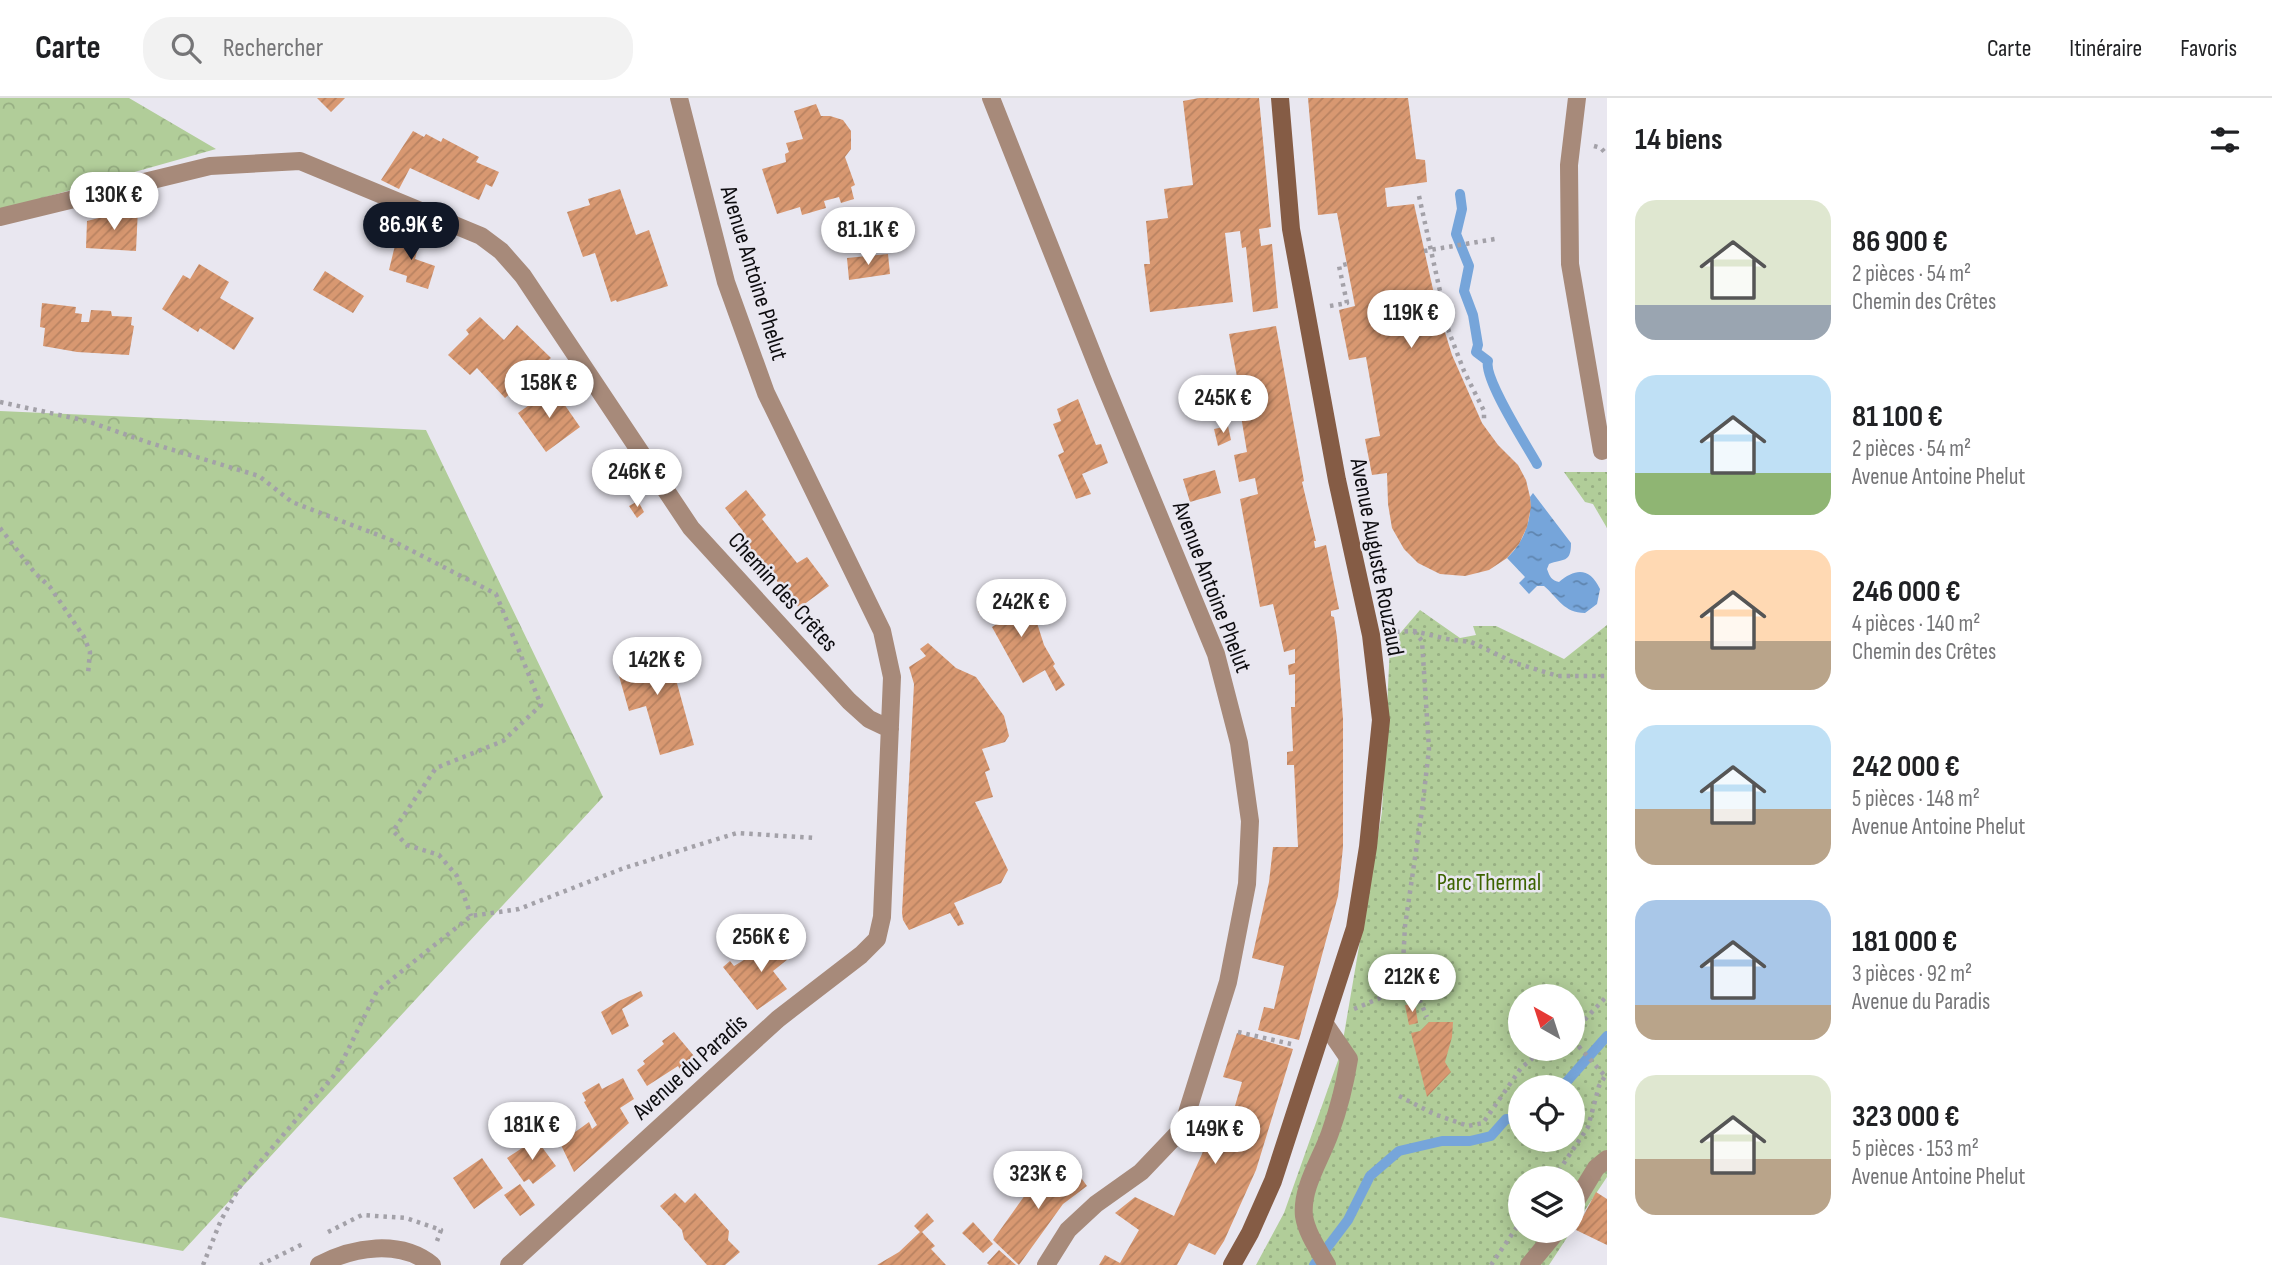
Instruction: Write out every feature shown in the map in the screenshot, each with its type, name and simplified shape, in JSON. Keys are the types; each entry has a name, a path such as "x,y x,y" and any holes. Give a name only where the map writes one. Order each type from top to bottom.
{"main road":[{"name":"Avenue Auguste Rouzaud","path":"1232,1265 1250,1233 1273,1181 1355,928 1368,846 1381,720 1370,635 1337,480 1291,229 1280,98"}],"street":[{"name":"Avenue Antoine Phelut","path":"679,98 726,282 766,393 882,631 892,677 890,729"},
{"name":"Avenue Antoine Phelut","path":"991,98 1097,366 1216,654 1239,743 1250,821 1247,884 1228,982 1182,1129 1141,1172 1096,1203 1069,1230 1046,1265"},
{"path":"1577,98 1569,165 1570,264 1602,451"},
{"name":"Chemin des Crêtes","path":"0,217 210,166 300,161 481,236 501,251 523,276 691,528 849,701 869,719 890,729"},
{"name":"Avenue du Paradis","path":"509,1265 778,1020 861,955 877,939 882,917 890,729"},
{"path":"1325,1024 1349,1059 1342,1095 1306,1195 1304,1212 1307,1227 1327,1265"},
{"path":"1585,1186 1596,1167 1607,1159"},
{"path":"1529,1265 1547,1243"},
{"path":"319,1265 360,1250 398,1248 432,1265"}],"path":[{"path":"1419,196 1427,250 1449,332 1484,411 1484,420"},
{"path":"1427,250 1495,239"},
{"path":"1305,312 1347,305 1339,266 1347,264"},
{"path":"0,402 87,421 259,476 292,502 391,540 496,594 541,705 503,741 436,768 393,831 407,845 439,855 457,876 471,916"},
{"path":"0,528 50,587 85,638 90,652 88,674"},
{"path":"1370,635 1413,631 1471,642 1515,663 1558,676 1607,676"},
{"path":"1325,1024 1369,1001 1392,993 1402,981 1405,926 1429,749 1422,641 1413,631"},
{"path":"203,1265 221,1220 242,1183 337,1072 377,990 471,916 519,909 624,868 737,833 815,838"},
{"path":"1402,981 1420,1000 1427,1017"},
{"path":"1586,1018 1607,996"},
{"path":"1227,1030 1316,1050"},
{"path":"1562,1166 1588,1127 1599,1086 1606,1075 1586,1055"},
{"path":"1399,1096 1434,1114 1468,1126 1483,1122 1506,1087 1529,1061"},
{"path":"1491,1265 1508,1240"}],"green space":[{"path":"0,98 129,98 216,149 0,210"},
{"path":"0,411 426,430 603,797 183,1251 0,1217"},
{"path":"1564,472 1607,472 1607,528 1593,504 1585,502"},
{"name":"Parc Thermal","path":"1420,610 1460,638 1476,635 1473,626 1496,626 1564,659 1607,625 1607,1177 1585,1210 1585,1166 1508,1166 1508,1243 1563,1243 1549,1265 1256,1265 1284,1213 1341,1052 1382,812 1390,645"}],"water":[{"path":"1533,493 1571,543 1568,557 1549,564 1547,569 1551,578 1559,582 1576,572 1587,573 1600,589 1597,604 1585,613 1566,608 1544,586 1537,586 1529,594 1519,583 1525,577 1507,558 1526,530 1530,497"}],"building":[{"path":"317,98 345,98 331,112"},
{"path":"1199,98 1259,98 1271,227 1259,229 1261,246 1272,244 1278,308 1253,312 1246,247 1242,248 1240,231 1225,233 1233,302 1150,312 1144,264 1150,264 1146,221 1168,218 1164,189 1193,185 1183,101"},
{"path":"1308,98 1408,98 1416,159 1425,160 1427,182 1385,188 1387,207 1414,204 1436,303 1452,355 1482,423 1498,445 1518,465 1526,480 1530,497 1527,527 1519,544 1507,558 1489,570 1465,576 1440,574 1418,563 1404,549 1392,528 1387,473 1372,475 1365,439 1380,436 1366,357 1349,360 1339,310 1355,306 1337,213 1318,215"},
{"path":"816,104 821,116 843,120 851,131 851,149 845,157 855,185 851,187 854,199 841,203 839,197 824,201 826,208 802,215 800,207 777,214 762,169 786,162 785,154 789,152 786,143 803,139 794,111"},
{"path":"413,131 441,142 443,138 479,157 476,162 499,172 492,187 486,184 479,200 410,168 399,189 381,180"},
{"path":"620,189 636,235 649,230 668,286 611,302 595,253 583,257 567,212 590,205 588,199"},
{"path":"138,208 136,251 86,248 87,221"},
{"path":"398,233 420,240 415,259 435,266 428,289 406,282 407,276 389,270"},
{"path":"888,254 890,274 849,280 847,258"},
{"path":"199,264 229,282 220,298 254,318 234,350 200,328 198,332 162,309 183,275 190,279"},
{"path":"325,271 364,296 353,313 313,290"},
{"path":"42,303 76,307 75,313 82,314 81,322 89,322 91,310 111,311 112,316 132,317 131,325 134,326 129,355 77,352 43,346 45,328 40,327"},
{"path":"480,317 504,340 517,325 551,358 505,398 477,368 470,375 448,355 469,334 466,330"},
{"path":"1276,326 1304,481 1302,482 1316,541 1315,548 1326,545 1339,609 1331,611 1331,616 1334,617 1337,637 1343,719 1343,847 1338,896 1299,1040 1258,1030 1264,1007 1274,1009 1284,966 1252,958 1269,882 1273,847 1298,847 1294,765 1287,765 1287,752 1293,751 1291,707 1295,707 1295,674 1289,675 1288,665 1295,663 1295,649 1284,652 1273,604 1260,607 1240,499 1258,494 1255,478 1239,482 1234,455 1247,452 1239,404 1257,400 1256,391 1240,393 1229,334"},
{"path":"553,388 580,427 546,452 518,413"},
{"path":"1078,399 1096,445 1101,444 1108,463 1082,474 1091,494 1076,499 1058,455 1064,452 1053,424 1061,421 1057,409"},
{"path":"1228,426 1231,440 1218,446 1214,429"},
{"path":"1215,470 1221,493 1190,502 1183,479"},
{"path":"746,490 766,515 762,519 797,563 807,557 829,586 799,608 740,536 743,531 725,508"},
{"path":"638,501 644,512 637,518 629,506"},
{"path":"982,594 1032,607 1044,645 1065,685 1056,691 1045,670 1023,683 992,627 1004,619 978,612"},
{"path":"928,643 956,668 976,677 1004,716 1009,736 1005,742 982,749 990,770 985,772 993,797 975,802 1008,870 1001,883 954,903 964,924 958,926 950,913 909,930 902,913 914,684 909,667 926,656 920,649"},
{"path":"667,647 694,745 660,755 646,706 629,711 615,662"},
{"path":"780,938 793,955 773,971 787,989 757,1010 723,967 730,961 734,966"},
{"path":"641,991 643,996 622,1009 629,1026 612,1035 601,1012"},
{"path":"1415,1004 1418,1023 1409,1025 1405,1005"},
{"path":"1429,1022 1453,1022 1445,1062 1451,1072 1427,1097 1411,1033 1420,1031"},
{"path":"674,1032 699,1062 683,1074 678,1066 647,1086 637,1070 645,1064 643,1061 664,1044 662,1041"},
{"path":"1237,1033 1293,1049 1256,1170 1224,1241 1215,1255 1189,1243 1177,1265 1099,1265 1105,1255 1120,1263 1139,1230 1115,1213 1135,1197 1174,1216 1208,1135 1225,1140 1242,1082 1223,1077"},
{"path":"623,1078 634,1099 620,1108 629,1123 574,1172 560,1143 589,1122 592,1129 597,1125 582,1093 599,1083 602,1089"},
{"path":"536,1139 556,1166 533,1184 529,1179 524,1182 507,1158"},
{"path":"482,1158 503,1188 474,1209 453,1178"},
{"path":"1068,1160 1087,1186 1063,1204 1019,1265 993,1240 1033,1184 1037,1189 1042,1187 1042,1179"},
{"path":"520,1184 535,1205 520,1216 504,1195"},
{"path":"1596,1192 1607,1199 1607,1245 1585,1234 1585,1213"},
{"path":"675,1193 685,1203 695,1193 729,1231 728,1240 740,1252 725,1265 707,1265 684,1239 682,1230 660,1206"},
{"path":"927,1213 934,1221 922,1232 935,1246 931,1249 946,1265 877,1265 899,1252 920,1232 914,1226"},
{"path":"973,1222 993,1244 983,1253 962,1233"},
{"path":"999,1250 1016,1265 989,1265 987,1263"}],"waterway":[{"path":"1460,194 1462,209 1456,234 1469,266 1464,291 1473,315 1478,345 1476,352 1488,361 1492,382 1537,464"},
{"path":"1573,1075 1607,1036"},
{"path":"1314,1265 1348,1220 1370,1176 1399,1151 1442,1141 1470,1141 1491,1136 1508,1119"}]}
